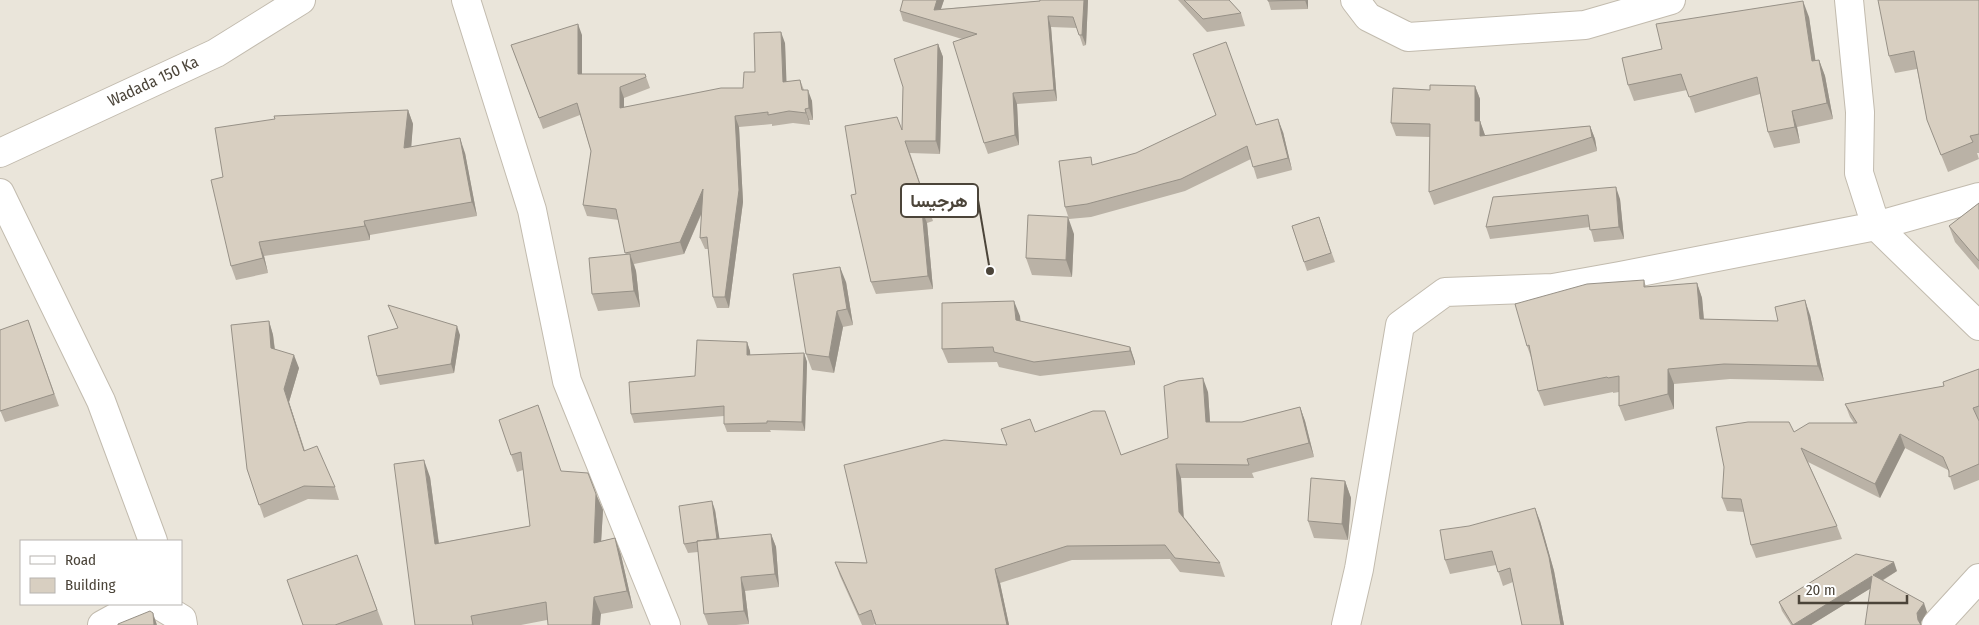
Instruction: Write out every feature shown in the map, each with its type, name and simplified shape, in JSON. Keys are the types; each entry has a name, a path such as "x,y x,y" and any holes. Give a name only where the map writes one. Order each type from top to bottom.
{"street":[{"name":"Wadada 150 Ka","path":"0,153 216,52 301,0"},
{"path":"466,0 532,210 567,381 666,625"},
{"path":"1355,0 1368,17 1408,37 1585,25 1671,0"},
{"path":"1849,0 1860,112 1859,173 1876,226 1979,326"},
{"path":"0,193 101,401 153,540"},
{"path":"1346,625 1359,569 1400,325 1445,292 1553,288 1876,226 1979,197"},
{"path":"1936,625 1979,578"},
{"path":"102,625 122,614 149,605"},
{"path":"159,605 180,616"}],"shaded area":[{"path":"0,0 1979,0 1979,625 0,625"}],"building":[{"path":"903,0 937,0 934,10 1040,0 1084,0 1082,35 1079,35 1073,17 1048,16 1054,90 1013,93 1015,135 984,143 953,42 977,34 900,11"},
{"path":"1184,0 1229,0 1241,13 1203,19"},
{"path":"1268,0 1305,0 1268,1"},
{"path":"1878,0 1979,0 1979,134 1970,136 1973,142 1941,155 1927,120 1914,51 1889,56"},
{"path":"1803,1 1812,61 1819,60 1827,103 1792,111 1795,127 1768,132 1757,77 1689,97 1681,74 1628,85 1622,58 1662,49 1656,24"},
{"path":"578,24 578,74 645,74 646,77 620,87 620,108 721,88 743,88 744,72 755,72 754,33 781,32 783,82 800,80 802,90 808,90 809,108 805,109 806,113 789,111 768,115 768,112 735,116 739,190 725,297 713,297 707,237 700,238 703,189 680,242 625,253 616,209 583,205 591,151 577,103 539,118 511,45"},
{"path":"1226,42 1256,125 1278,119 1288,158 1253,167 1247,146 1181,179 1087,204 1065,207 1059,161 1091,157 1092,165 1136,153 1216,115 1193,54"},
{"path":"938,44 936,141 905,141 928,208 922,210 928,276 871,282 851,195 856,194 845,126 897,117 902,130 903,87 894,59"},
{"path":"1430,85 1475,86 1475,121 1480,121 1480,136 1590,126 1592,137 1429,192 1430,124 1391,123 1393,88 1430,90"},
{"path":"408,110 404,148 460,138 472,202 364,221 365,226 259,242 263,258 231,266 211,180 223,177 215,128 275,119 274,116"},
{"path":"1616,187 1619,227 1590,230 1588,215 1486,227 1493,197"},
{"path":"1979,203 1979,261 1949,226"},
{"path":"1028,215 1068,217 1066,260 1026,258"},
{"path":"1319,217 1331,253 1304,262 1292,226"},
{"path":"630,254 634,291 592,294 589,258"},
{"path":"840,267 847,309 837,311 829,357 806,354 793,274"},
{"path":"1644,280 1644,287 1697,283 1700,319 1778,321 1775,307 1805,300 1818,366 1724,364 1668,369 1668,394 1619,406 1619,376 1538,391 1529,345 1527,346 1515,304 1587,284"},
{"path":"1014,301 1016,320 1130,347 1130,351 1034,362 994,352 993,347 942,349 942,303"},
{"path":"388,305 457,326 451,364 377,376 368,336 398,328"},
{"path":"28,320 54,394 0,411 0,330"},
{"path":"269,321 271,348 294,355 284,389 304,451 317,446 335,487 304,486 259,505 247,469 231,325"},
{"path":"697,340 747,342 747,355 804,353 802,422 767,421 767,423 724,424 724,406 631,414 629,382 695,376"},
{"path":"1979,369 1979,406 1973,408 1979,421 1979,464 1949,477 1949,471 1943,457 1900,434 1875,484 1801,448 1837,526 1751,545 1741,499 1722,498 1724,467 1716,427 1748,422 1789,422 1794,432 1809,423 1857,423 1845,404 1944,386 1943,382"},
{"path":"1203,378 1206,422 1242,422 1300,407 1309,443 1247,459 1249,465 1176,464 1179,512 1220,563 1175,558 1165,545 1067,546 995,569 1007,625 876,625 871,610 859,615 835,562 867,563 844,465 944,440 1007,445 1001,429 1030,419 1035,432 1093,411 1105,411 1121,455 1168,438 1164,386 1178,381"},
{"path":"538,405 561,471 588,473 596,494 594,543 615,538 627,591 594,597 592,625 548,625 546,602 471,616 473,625 415,625 394,464 424,460 435,544 530,526 521,452 511,455 499,420"},
{"path":"1311,478 1345,481 1342,524 1308,521"},
{"path":"712,501 717,539 684,544 679,506"},
{"path":"1535,508 1549,557 1561,625 1522,625 1510,568 1498,572 1492,551 1445,560 1440,530 1469,526"},
{"path":"771,534 775,574 741,577 744,611 704,614 697,541"},
{"path":"1856,554 1894,562 1873,575 1924,603 1917,613 1921,625 1865,625 1872,576 1793,625 1779,602"},
{"path":"357,555 377,610 335,625 303,625 287,580"},
{"path":"150,611 153,613 154,625 118,625 118,624"}],"place":[{"name":"هرجيسا","path":"990,271"}]}
